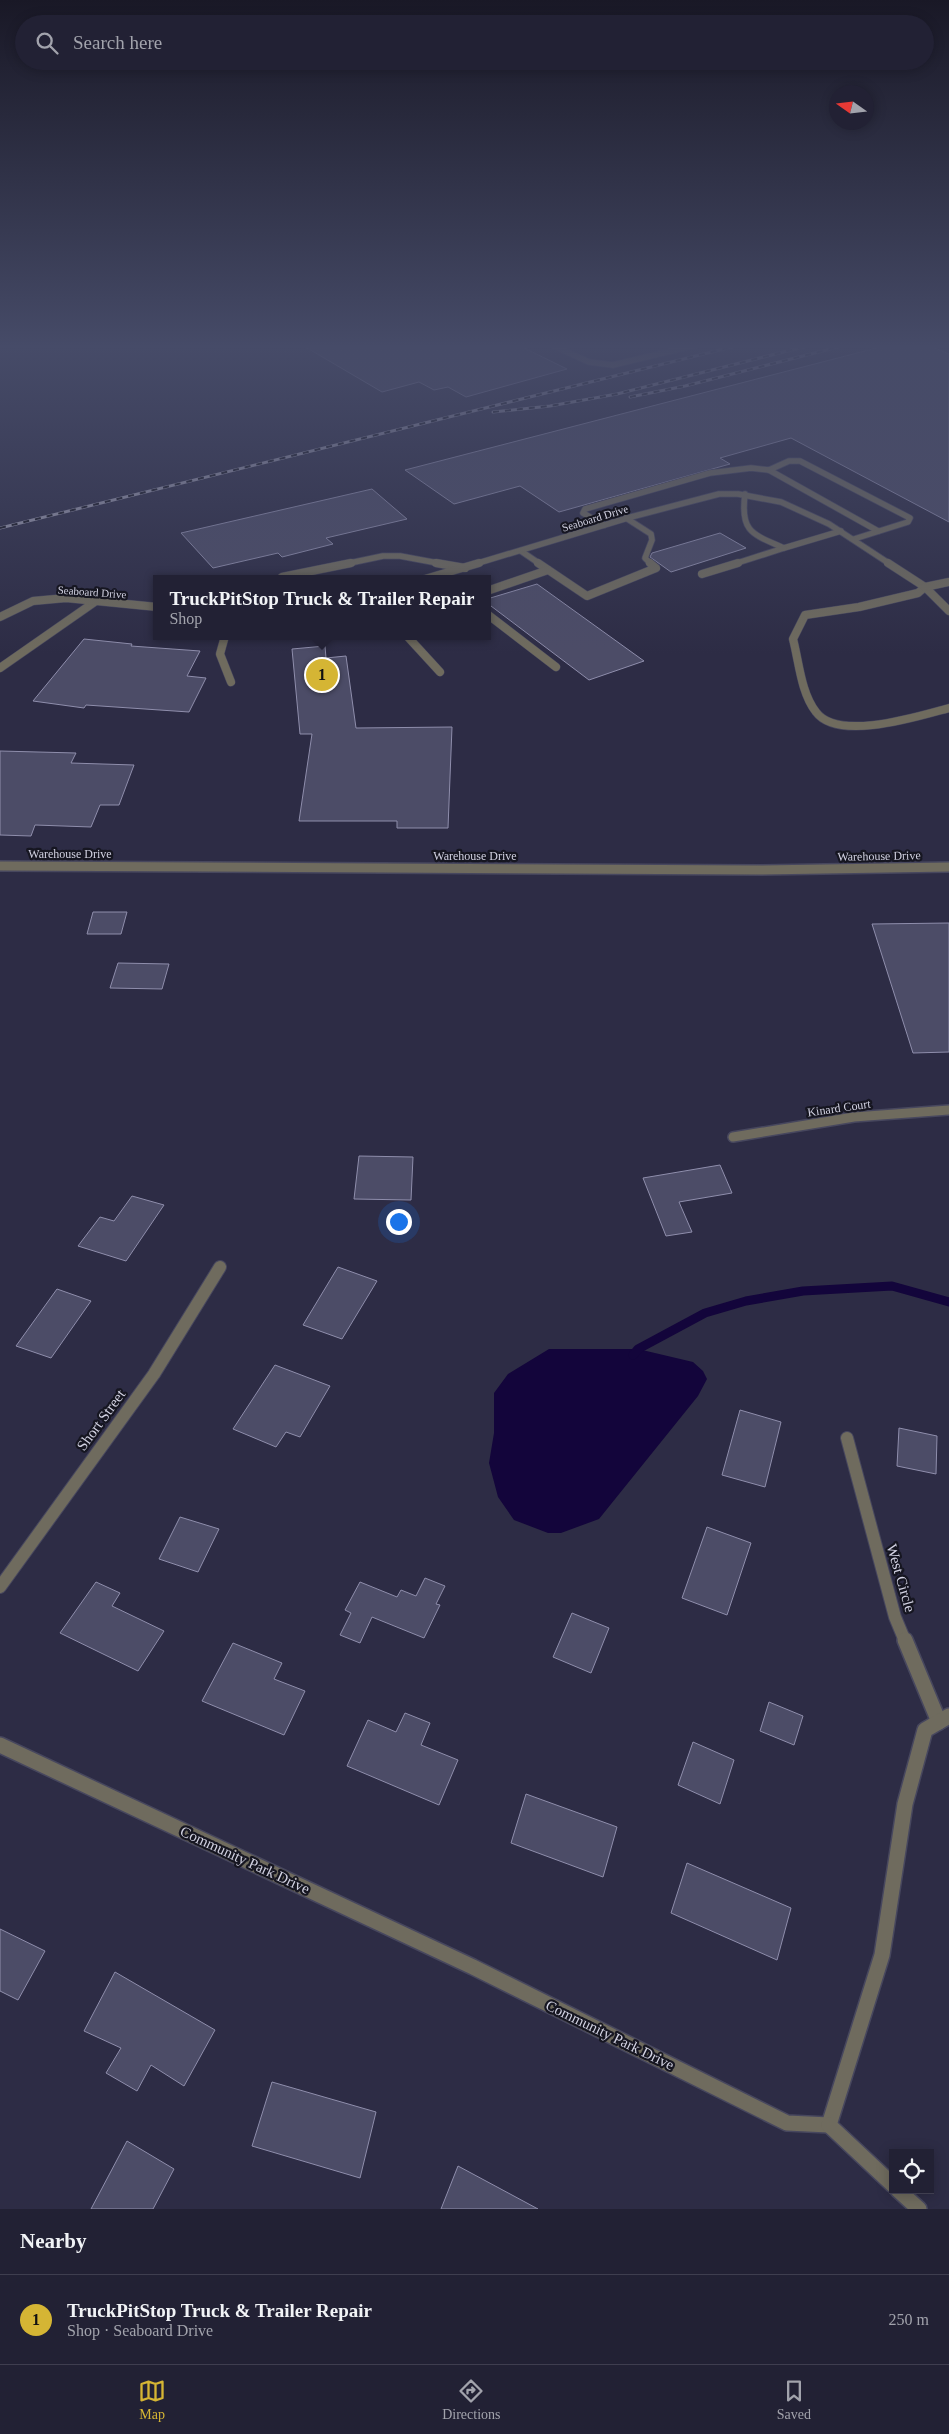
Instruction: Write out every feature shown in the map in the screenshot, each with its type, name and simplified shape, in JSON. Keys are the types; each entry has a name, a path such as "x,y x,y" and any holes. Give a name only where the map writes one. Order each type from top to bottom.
{"street":[{"path":"769,470 789,461 800,461 910,518 908,522 854,539"},
{"path":"604,525 582,513 585,510 710,473 751,468 769,470 878,531"},
{"name":"Seaboard Drive","path":"440,575 626,518 719,494 745,494 781,502 854,539 925,587 949,611"},
{"path":"745,494 741,517 744,527 756,535 784,548"},
{"path":"521,551 587,596 633,579 656,568 645,558 652,540 651,534 626,518"},
{"path":"702,574 840,531"},
{"path":"292,575 384,556 400,556 465,568"},
{"path":"491,591 548,570"},
{"path":"949,582 925,587 918,593 859,607 806,615 793,639 808,698 820,718 846,728 902,720 949,708"},
{"name":"Seaboard Drive","path":"0,617 33,601 66,598 153,607"},
{"path":"0,668 96,601"},
{"path":"491,617 556,667"},
{"path":"225,640 220,654 231,682"},
{"path":"410,640 440,672"},
{"name":"Warehouse Drive","path":"0,866 751,870 949,867"},
{"name":"Kinard Court","path":"733,1137 854,1117 949,1110"},
{"name":"Short Street","path":"0,1587 154,1374 220,1267"},
{"name":"West Circle","path":"847,1438 895,1617 944,1719"},
{"path":"889,2181 829,2126 882,1955 905,1804 925,1730 944,1719"},
{"name":"Community Park Drive","path":"0,1745 473,1967 786,2123 829,2126"},
{"path":"902,2194 918,2209"}],"shaded area":[{"path":"549,1349 638,1349 693,1362 703,1371 707,1379 698,1396 599,1519 561,1533 548,1533 514,1520 498,1497 489,1463 494,1433 494,1393 508,1374"}],"building":[{"path":"490,448 755,448 720,458 730,464 559,512 520,486 454,504 405,470"},
{"path":"810,448 949,448 949,522"},
{"path":"372,489 407,519 326,538 333,544 282,557 278,553 213,568 181,533"},
{"path":"720,533 746,548 671,572 650,557 652,553"},
{"path":"537,584 644,661 589,680 491,606 491,598"},
{"path":"84,639 132,644 131,646 200,651 187,676 206,678 189,712 86,705 84,708 33,701"},
{"path":"325,646 326,658 346,656 356,728 452,727 448,828 397,828 397,821 299,821 312,734 300,734 292,649"},
{"path":"0,751 76,753 71,763 134,765 119,805 100,805 91,827 35,825 31,836 0,835"},
{"path":"93,912 127,912 121,934 87,934"},
{"path":"949,923 949,1052 913,1053 872,924"},
{"path":"118,963 169,964 162,989 110,988"},
{"path":"359,1156 413,1157 411,1200 354,1199"},
{"path":"720,1165 732,1193 679,1202 692,1232 666,1236 643,1178"},
{"path":"132,1196 164,1205 126,1261 78,1246 100,1217 114,1221"},
{"path":"338,1267 377,1281 342,1339 303,1325"},
{"path":"57,1289 91,1301 51,1358 16,1346"},
{"path":"275,1365 330,1386 300,1437 286,1432 276,1447 233,1429"},
{"path":"740,1410 781,1422 765,1487 722,1475"},
{"path":"899,1428 937,1436 936,1474 897,1466"},
{"path":"180,1517 219,1529 198,1572 159,1559"},
{"path":"707,1527 751,1543 727,1615 682,1598"},
{"path":"425,1578 445,1586 436,1604 440,1605 424,1638 372,1617 360,1643 340,1635 351,1613 345,1610 360,1582 397,1597 401,1590 416,1596"},
{"path":"96,1582 120,1593 112,1606 164,1631 138,1671 60,1633"},
{"path":"572,1613 609,1628 591,1673 553,1657"},
{"path":"233,1643 282,1663 274,1679 305,1691 284,1735 202,1701"},
{"path":"769,1702 803,1716 794,1745 760,1731"},
{"path":"405,1713 430,1723 421,1745 458,1760 439,1805 347,1766 368,1720 396,1732"},
{"path":"693,1742 734,1760 720,1804 678,1785"},
{"path":"526,1794 617,1827 603,1877 511,1843"},
{"path":"687,1863 791,1908 777,1960 671,1913"},
{"path":"0,1929 45,1951 18,2000 0,1991"},
{"path":"115,1972 215,2030 184,2086 151,2065 137,2091 106,2073 121,2048 84,2031"},
{"path":"272,2082 376,2112 360,2178 252,2146"},
{"path":"127,2141 174,2169 153,2209 91,2209"},
{"path":"458,2166 538,2209 441,2209"}],"waterway":[{"path":"633,1355 638,1349 705,1313 746,1301 803,1291 892,1286 949,1302"}],"railway":[{"path":"0,528 323,448"}],"place":[{"name":"TruckPitStop Truck & Trailer Repair","path":"322,675"}]}
